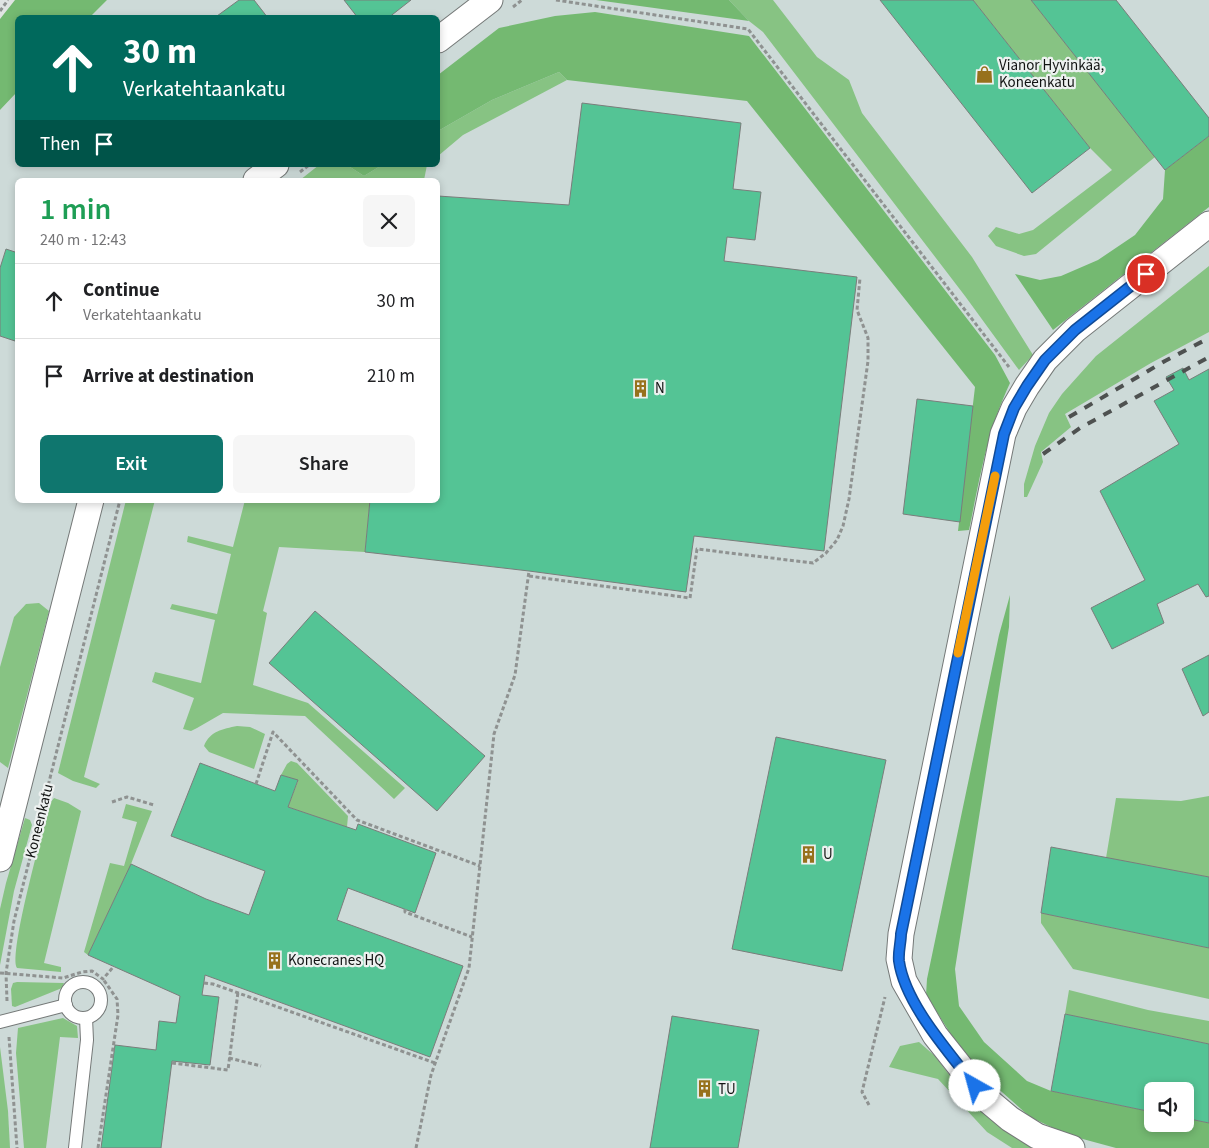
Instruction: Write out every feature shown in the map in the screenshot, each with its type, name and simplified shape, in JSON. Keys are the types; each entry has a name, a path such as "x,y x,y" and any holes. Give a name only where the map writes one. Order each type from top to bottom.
{"street":[{"path":"440,38 490,0"},
{"path":"259,178 273,167"},
{"path":"1072,1148 1037,1136 1010,1119 985,1098 935,1034 904,982 899,959 901,934 1004,434 1014,408 1045,360 1075,330 1209,224"},
{"name":"Koneenkatu","path":"0,858 89,503"}],"lane":[{"path":"85,982 96,987 101,996 100,1008 96,1013 86,1018 75,1016 70,1012 66,1004 66,995 73,985 85,982"},
{"path":"4,1021 66,1004"},
{"path":"75,1148 87,1040 86,1018"}],"path":[{"path":"0,11 8,0"},
{"path":"556,0 748,29 1014,373 1027,386"},
{"path":"529,576 690,598 697,549 813,563 826,553 837,540 843,526 849,499 868,361 868,338 857,310 860,278"},
{"name":"Koneenkatu","path":"17,1148 4,1021 6,973 14,921 119,503"},
{"path":"416,1148 431,1075 468,968 494,734 515,675 530,571"},
{"path":"256,784 273,732 357,820 480,866"},
{"path":"112,802 127,797 154,805"},
{"path":"405,909 405,912 472,937"},
{"path":"103,979 114,966"},
{"path":"0,973 63,978 92,971 103,979 117,999 118,1015 98,1148"},
{"path":"869,1105 862,1092 884,998 904,982"},
{"path":"204,983 238,992 435,1063"},
{"path":"172,1063 228,1070 238,992"},
{"path":"229,1058 261,1066"}],"shaded area":[{"path":"107,0 1209,0 1209,1148 0,1148 0,110 15,94 15,167 440,167 440,15 92,15"}],"green space":[{"path":"15,0 107,0 92,15 15,15 15,94 0,110 0,19"},
{"path":"596,0 729,0 749,21"},
{"path":"729,0 773,0 817,57 849,80 862,113 972,257 1033,355 1019,370 965,296 763,32 749,21"},
{"path":"973,0 1031,0 1155,157 1036,254 1024,256 996,246 988,236 996,227 1019,234 1033,230 1112,170 1090,148"},
{"path":"595,12 749,36 995,355 1010,383 995,419 969,530 958,531 975,387 747,101 567,80 559,72 492,100 440,130 440,73 499,28 555,16"},
{"path":"559,72 567,80 463,135 440,154 440,130 492,100"},
{"path":"1209,136 1209,207 1053,330 1015,274 1040,280 1061,276 1098,260 1135,235 1163,199 1165,170"},
{"path":"316,167 350,167 364,176 379,167 427,167 424,178 303,178"},
{"path":"350,167 379,167 364,176"},
{"path":"1209,266 1209,332 1151,363 1065,414 1071,427 1041,452 1043,462 1027,497 1024,497 1024,484 1035,446 1049,413 1062,394 1096,356"},
{"path":"125,503 154,503 84,777 100,784 96,788 73,781 58,773"},
{"path":"244,503 370,503 365,552 279,547 263,611 267,613 253,685 308,703 405,788 394,799 305,716 223,713 191,731 183,729 194,698 152,682 155,672 201,683 215,620 170,609 172,604 217,614 231,554 187,542 188,536 233,547"},
{"path":"1010,595 1009,627 955,969 959,1006 984,1042 1027,1081 1051,1091 1144,1110 1144,1132 1194,1132 1194,1120 1209,1123 1209,1148 1116,1148 1068,1135 1030,1117 985,1077 952,1036 926,995 927,979 999,635"},
{"path":"39,603 49,611 8,768 0,762 0,667 14,617 26,604"},
{"path":"237,726 250,727 265,734 254,769 209,752 204,746 213,734"},
{"path":"291,761 297,763 348,816 347,827 288,807 298,781 281,775 287,764"},
{"path":"1209,796 1209,877 1106,858 1116,798 1181,801"},
{"path":"54,798 68,803 81,811 44,963 61,967 61,972 17,968 16,958 28,889 50,803"},
{"path":"126,804 152,811 131,864 88,955 84,952 110,863 124,866 137,822 122,818"},
{"path":"25,818 30,820 32,825 14,891 0,965 0,909"},
{"path":"1041,913 1209,948 1209,999 1073,969 1041,923"},
{"path":"13,983 64,983 62,988 15,1007 12,1006 11,989"},
{"path":"1069,990 1148,1010 1209,1021 1209,1044 1065,1014"},
{"path":"63,1018 77,1026 78,1038 60,1037 46,1148 24,1148 16,1053 18,1028"},
{"path":"919,1042 935,1056 969,1101 1002,1128 1034,1148 1012,1148 987,1132 938,1079 889,1067 900,1046"},
{"path":"0,1047 8,1111 10,1148 0,1148"}],"building":[{"path":"239,0 254,0 266,15 218,15"},
{"path":"344,0 411,0 392,15 356,15"},
{"name":"Vianor Hyvinkää, Koneenkatu","path":"880,0 973,0 1090,148 1032,193"},
{"path":"1031,0 1116,0 1209,118 1209,136 1165,170"},
{"name":"N","path":"582,103 741,123 733,189 761,192 755,240 727,237 724,261 857,277 824,551 694,536 686,592 365,552 370,503 440,503 440,196 569,205"},
{"path":"6,249 15,252 15,341 0,336 0,268"},
{"path":"1183,368 1189,380 1209,369 1209,596 1206,597 1198,584 1157,604 1164,623 1112,649 1091,608 1145,580 1100,491 1179,444 1154,401 1174,390 1166,377"},
{"path":"917,399 973,406 960,522 903,514"},
{"path":"315,611 485,756 437,811 269,663"},
{"path":"1209,655 1209,712 1203,716 1182,669"},
{"name":"U","path":"776,737 886,760 842,971 732,949"},
{"name":"Konecranes HQ","path":"200,763 275,791 281,775 298,780 288,807 356,830 358,824 436,853 415,913 348,888 337,920 463,966 430,1057 205,975 202,995 219,997 210,1065 172,1061 161,1148 101,1148 115,1045 156,1050 159,1021 176,1023 180,996 88,955 131,864 206,899 249,915 265,871 171,836"},
{"path":"1051,847 1209,877 1209,948 1041,913"},
{"path":"1065,1014 1209,1044 1209,1123 1194,1120 1194,1082 1144,1082 1144,1110 1051,1091"},
{"name":"TU","path":"672,1016 759,1030 738,1148 650,1148"}],"railway":[{"path":"1069,417 1165,361 1209,338"},
{"path":"1043,454 1080,428 1209,357"}],"slow traffic":[{"path":"958,653 995,476"}],"place":[{"name":"Vianor Hyvinkää, Koneenkatu","path":"985,74"},
{"name":"N","path":"641,388"},
{"name":"U","path":"809,854"},
{"name":"Konecranes HQ","path":"274,960"},
{"name":"TU","path":"704,1089"}],"route":[{"path":"975,1086 935,1034 918,1008 904,982 899,959 901,934 983,532 1004,434 1014,408 1027,386 1045,360 1075,330 1146,274"}]}
